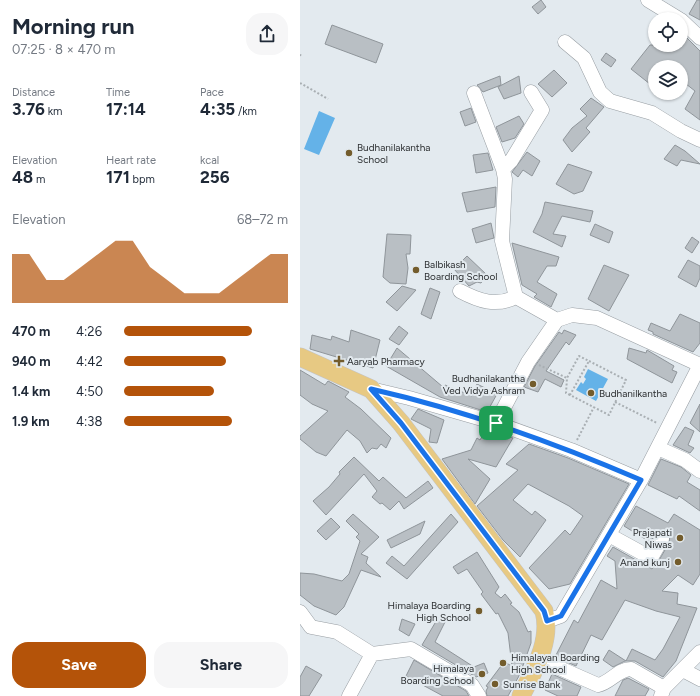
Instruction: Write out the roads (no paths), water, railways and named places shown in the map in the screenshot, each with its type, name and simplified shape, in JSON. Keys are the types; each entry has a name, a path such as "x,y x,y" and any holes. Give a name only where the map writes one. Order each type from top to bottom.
{"main road":[{"path":"300,357 371,389 401,423 544,611 547,621 546,639 539,659 525,688"}],"street":[{"path":"648,0 667,12"},
{"path":"688,27 700,38"},
{"path":"565,42 584,58 600,92 610,101 652,113 681,131 700,140"},
{"path":"503,170 511,161 542,110 531,92"},
{"path":"474,93 505,179 502,241 516,297 557,320"},
{"path":"460,291 475,299 494,303 505,302 516,297"},
{"path":"496,423 529,360 557,320 572,315 597,318 700,365 641,480 561,616 547,621"},
{"path":"371,389 410,398 496,423 572,450 641,480"},
{"path":"658,448 685,460 700,471"},
{"path":"609,535 651,558 662,539"},
{"path":"300,612 311,627 337,632 372,654 411,649 472,685 479,696"},
{"path":"539,659 598,685 607,682 625,669 631,669 662,692 700,652"},
{"path":"349,696 372,654"},
{"path":"683,670 700,679"}],"water":[{"path":"319,111 335,118 319,155 304,149"},
{"path":"588,369 608,379 596,401 576,390 581,382 583,384 586,379 584,377"}],"place":[{"name":"Budhanilakantha School","path":"349,153"},
{"name":"Balbikash Boarding School","path":"416,270"},
{"name":"Aaryab Pharmacy","path":"339,361"},
{"name":"Budhanilakantha Ved Vidya Ashram","path":"533,384"},
{"name":"Budhanilkantha","path":"591,393"},
{"name":"Prajapati Niwas","path":"680,538"},
{"name":"Anand kunj","path":"678,562"},
{"name":"Himalaya Boarding High School","path":"479,611"},
{"name":"Himalayan Boarding High School","path":"503,663"},
{"name":"Himalaya Boarding School","path":"482,674"},
{"name":"Sunrise Bank","path":"495,684"}]}
